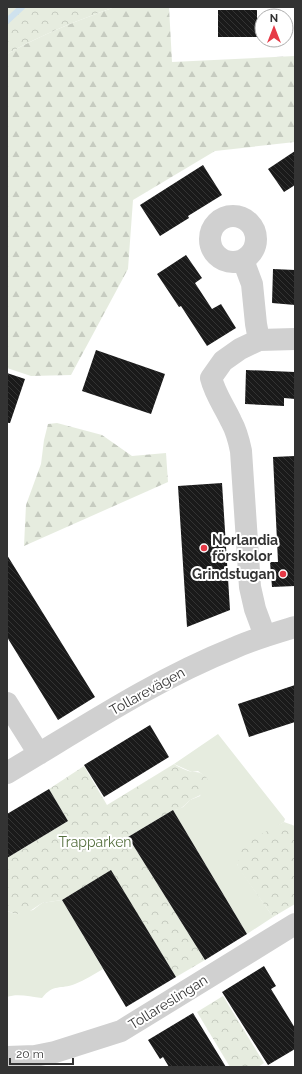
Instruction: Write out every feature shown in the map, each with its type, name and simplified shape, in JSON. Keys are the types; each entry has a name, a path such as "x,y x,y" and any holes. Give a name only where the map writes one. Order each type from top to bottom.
{"street":[{"path":"243,260 252,284 259,340"},
{"path":"265,636 255,609 250,587 241,451 238,436 213,388 211,378 223,361 240,349 259,340 295,339"},
{"name":"Tollarevägen","path":"7,772 115,708 177,674 234,648 265,636 295,627"},
{"path":"7,704 39,754"},
{"name":"Tollareslingan","path":"7,1057 35,1056 55,1052 121,1031 295,924"}],"green space":[{"path":"7,7 115,7 60,28 7,54"},
{"path":"115,7 169,7 172,62 295,56 295,142 215,151 133,200 128,269 71,375 31,376 7,368 7,54 60,28"},
{"path":"57,423 102,435 132,456 166,453 168,482 24,546 26,505 41,464 48,424"},
{"path":"218,734 285,819 284,822 276,827 237,865 273,917 247,934 173,810 183,807 190,800 200,796 207,778 198,771 192,772 174,764"},
{"name":"Trapparken","path":"174,764 185,770 204,775 208,782 206,791 192,799 181,808 173,810 128,837 205,960 176,977 111,871 62,900 42,903 27,913 16,914 7,911 7,858 68,821 49,789 84,766 107,805"},
{"path":"284,822 295,826 295,904 273,917 237,866 243,844"},
{"path":"62,900 103,969 70,986 50,990 42,998 20,995 7,997 7,911 16,914 33,910 42,903"},
{"path":"223,996 264,1063 258,1067 230,1067 197,1012"}],"building":[{"path":"218,10 254,10 254,37 218,37"},
{"path":"295,151 295,185 284,192 268,169"},
{"path":"203,165 222,195 188,216 189,218 160,236 140,205"},
{"path":"186,255 202,278 195,283 212,309 221,304 236,328 207,346 181,306 179,307 157,274"},
{"path":"273,269 295,270 295,305 272,303"},
{"path":"96,350 165,374 151,414 82,391"},
{"path":"246,370 295,372 295,399 284,398 284,406 245,404"},
{"path":"7,373 25,379 10,423 7,423"},
{"path":"295,456 295,586 272,587 270,562 278,562 273,457"},
{"name":"Norlandia förskolor","path":"222,483 230,610 187,627 178,486"},
{"path":"7,555 95,697 58,720 7,637"},
{"path":"295,685 295,722 249,737 238,704"},
{"path":"150,725 169,757 104,797 84,765"},
{"path":"49,789 68,821 7,858 7,814"},
{"path":"173,810 247,934 205,960 128,837"},
{"path":"111,870 176,977 126,1007 62,900"},
{"path":"264,966 276,986 271,989 295,1028 295,1049 268,1065 222,992"},
{"path":"193,1013 226,1067 169,1067 163,1057 160,1059 148,1040"}],"waterway":[{"path":"7,21 22,7"}],"place":[{"name":"Norlandia förskolor","path":"204,548"},
{"name":"Grindstugan","path":"283,574"}]}
